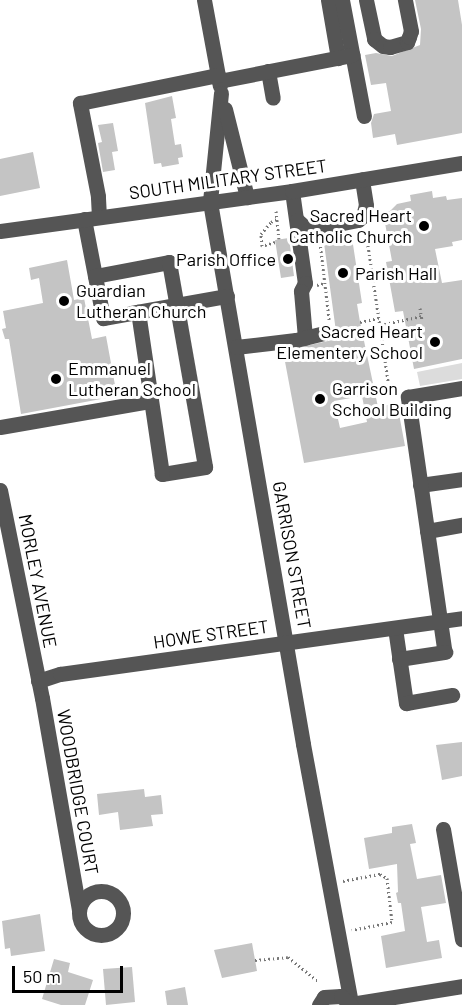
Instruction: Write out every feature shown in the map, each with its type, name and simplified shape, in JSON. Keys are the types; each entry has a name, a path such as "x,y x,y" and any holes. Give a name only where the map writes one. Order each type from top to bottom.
{"street":[{"name":"GARRISON STREET","path":"204,0 220,83 247,197"},
{"path":"328,0 364,116"},
{"path":"342,0 345,56"},
{"path":"366,0 374,39 383,46 390,47 407,42 411,31 405,0"},
{"path":"227,296 103,318 95,276 91,218 98,196 80,103 220,83 345,56"},
{"path":"268,71 273,99"},
{"name":"GARRISON STREET","path":"220,83 210,202 351,1005"},
{"name":"SOUTH MILITARY STREET","path":"0,231 292,191 462,163"},
{"path":"297,220 308,230 358,220 363,216 366,205 362,179"},
{"path":"292,191 305,283 301,291 305,338"},
{"path":"95,276 169,262 205,467 162,474 138,312"},
{"path":"236,347 305,338 328,329"},
{"path":"399,659 444,650 408,397 462,388"},
{"path":"0,427 151,400"},
{"path":"420,485 462,480"},
{"name":"MORLEY AVENUE","path":"0,489 38,681"},
{"path":"427,531 462,525"},
{"name":"HOWE STREET","path":"38,681 56,675 462,618"},
{"path":"394,628 406,703 452,695"},
{"name":"WOODBRIDGE COURT","path":"38,681 79,910"},
{"path":"443,829 462,939"},
{"path":"319,1005 324,997 341,996 351,1005 462,986"}],"path":[{"path":"276,211 277,219 277,241 262,246 261,234 271,222 277,219"},
{"path":"360,230 366,227 390,394 408,397"},
{"path":"313,241 329,239"},
{"path":"320,240 328,329"},
{"path":"311,287 325,283"},
{"path":"380,325 422,318 420,308"},
{"path":"360,321 379,318"},
{"path":"344,881 380,874 387,878 392,922 352,930"},
{"path":"255,960 288,957 316,980 320,980"}],"shaded area":[{"path":"462,363 462,379 420,386 417,372"}],"building":[{"path":"415,0 458,0 462,25 462,133 397,145 395,134 373,138 371,123 374,114 391,111 386,83 371,85 365,55 376,53 392,56 420,45 421,29"},
{"path":"172,96 176,118 171,119 175,145 181,144 183,157 178,158 179,164 162,167 161,163 154,164 145,103"},
{"path":"113,123 118,151 112,152 115,170 103,172 98,143 102,142 98,125"},
{"path":"33,152 40,188 0,196 0,159"},
{"path":"432,191 433,198 446,196 447,200 462,198 462,240 452,242 453,246 435,249 442,283 462,280 462,359 414,369 403,311 395,312 386,262 392,261 383,212 390,211 397,204 411,201 410,195"},
{"name":"Parish Office","path":"289,238 294,276 281,278 275,240"},
{"name":"Garrison School Building","path":"352,238 362,303 357,304 378,407 397,403 405,446 304,463 283,351 337,339 324,243","holes":["362,396 367,422 340,428 334,401"]},
{"path":"67,260 74,300 84,298 92,339 106,336 117,396 21,414 9,339 5,339 2,329 6,328 3,311 43,303 39,278 31,280 29,268"},
{"path":"462,742 462,776 442,780 436,745"},
{"path":"144,789 145,797 161,795 163,814 151,815 153,826 120,830 118,812 99,815 97,794"},
{"path":"412,824 416,843 410,844 417,879 441,875 446,903 421,907 427,942 439,940 442,958 386,968 381,936 405,931 401,903 398,903 396,893 398,892 397,864 369,869 364,838 392,833 392,827"},
{"path":"40,914 45,951 11,956 10,948 5,949 2,921"},
{"path":"252,943 257,971 222,978 214,950"},
{"path":"54,959 70,963 68,972 93,980 85,1005 61,1005 42,999"},
{"path":"132,967 135,1002 106,1005 103,969"},
{"path":"185,987 188,1005 167,1005 165,991"}],"place":[{"name":"Sacred Heart Catholic Church","path":"424,226"},
{"name":"Parish Office","path":"288,259"},
{"name":"Parish Hall","path":"343,273"},
{"name":"Guardian Lutheran Church","path":"64,301"},
{"name":"Sacred Heart Elementery School","path":"435,342"},
{"name":"Emmanuel Lutheran School","path":"56,379"},
{"name":"Garrison School Building","path":"320,399"}]}
